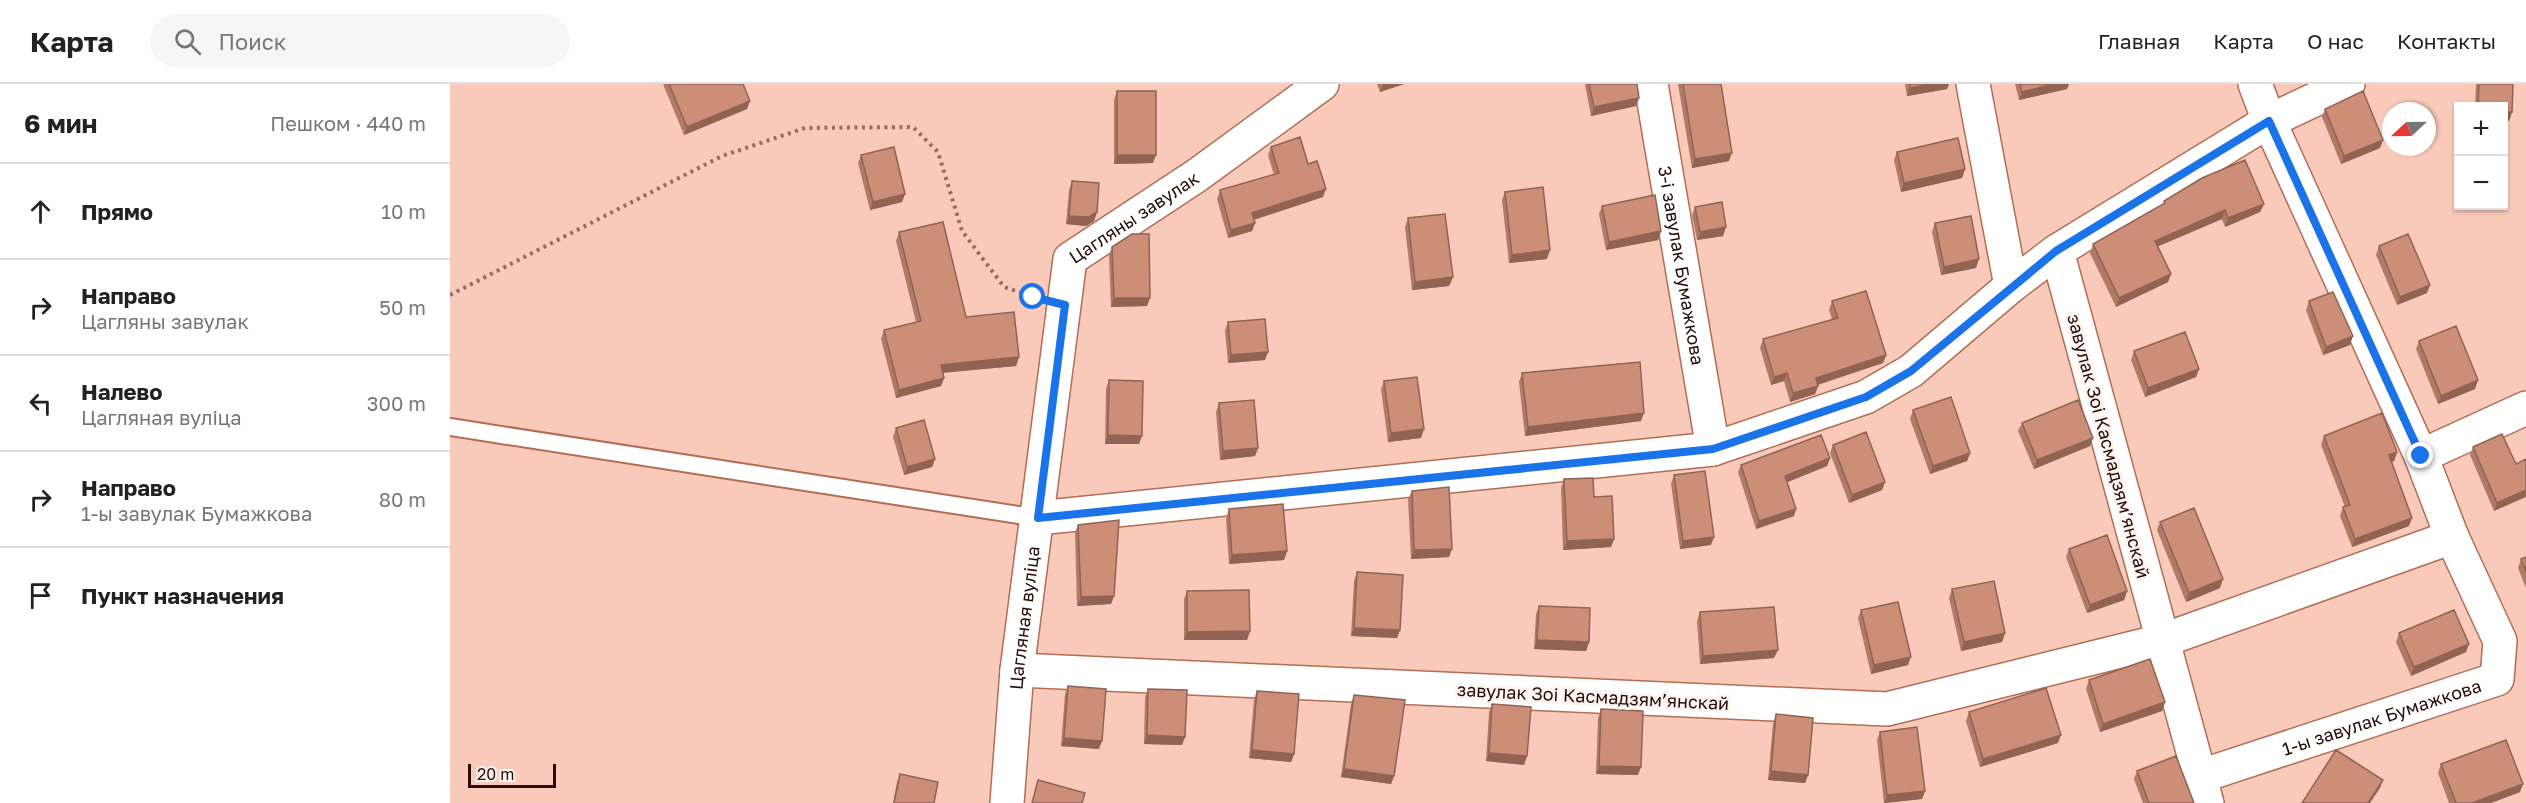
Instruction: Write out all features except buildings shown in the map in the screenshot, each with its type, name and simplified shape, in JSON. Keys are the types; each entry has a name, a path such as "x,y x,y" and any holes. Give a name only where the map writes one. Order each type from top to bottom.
{"street":[{"name":"Цагляны завулак","path":"1038,518 1070,259 1196,176 1322,84"},
{"name":"3-і завулак Бумажкова","path":"1651,84 1713,449"},
{"path":"1973,84 2011,286"},
{"name":"1-ы завулак Бумажкова","path":"2204,789 2497,679 2500,641 2452,537 2421,456 2269,121 2255,84"},
{"path":"1038,518 1713,449 1866,397 1911,371 2056,251 2269,121 2348,84"},
{"name":"завулак Зоі Касмадзямʼянскай","path":"2056,251 2161,641"},
{"path":"2421,456 2526,408"},
{"name":"Цагляная вуліца","path":"1007,803 1017,670 1038,518"},
{"name":"завулак Зоі Касмадзямʼянскай","path":"1017,670 1887,709 2161,641 2452,537"},
{"path":"2161,641 2204,789"}],"lane":[{"path":"450,428 1038,518"}],"path":[{"path":"450,295 722,156 805,128 913,127 938,152 962,231 1004,287 1065,305"}],"route":[{"path":"1033,297 1065,305 1038,518 1713,449 1866,397 1911,371 2056,251 2269,121 2421,456"}]}
